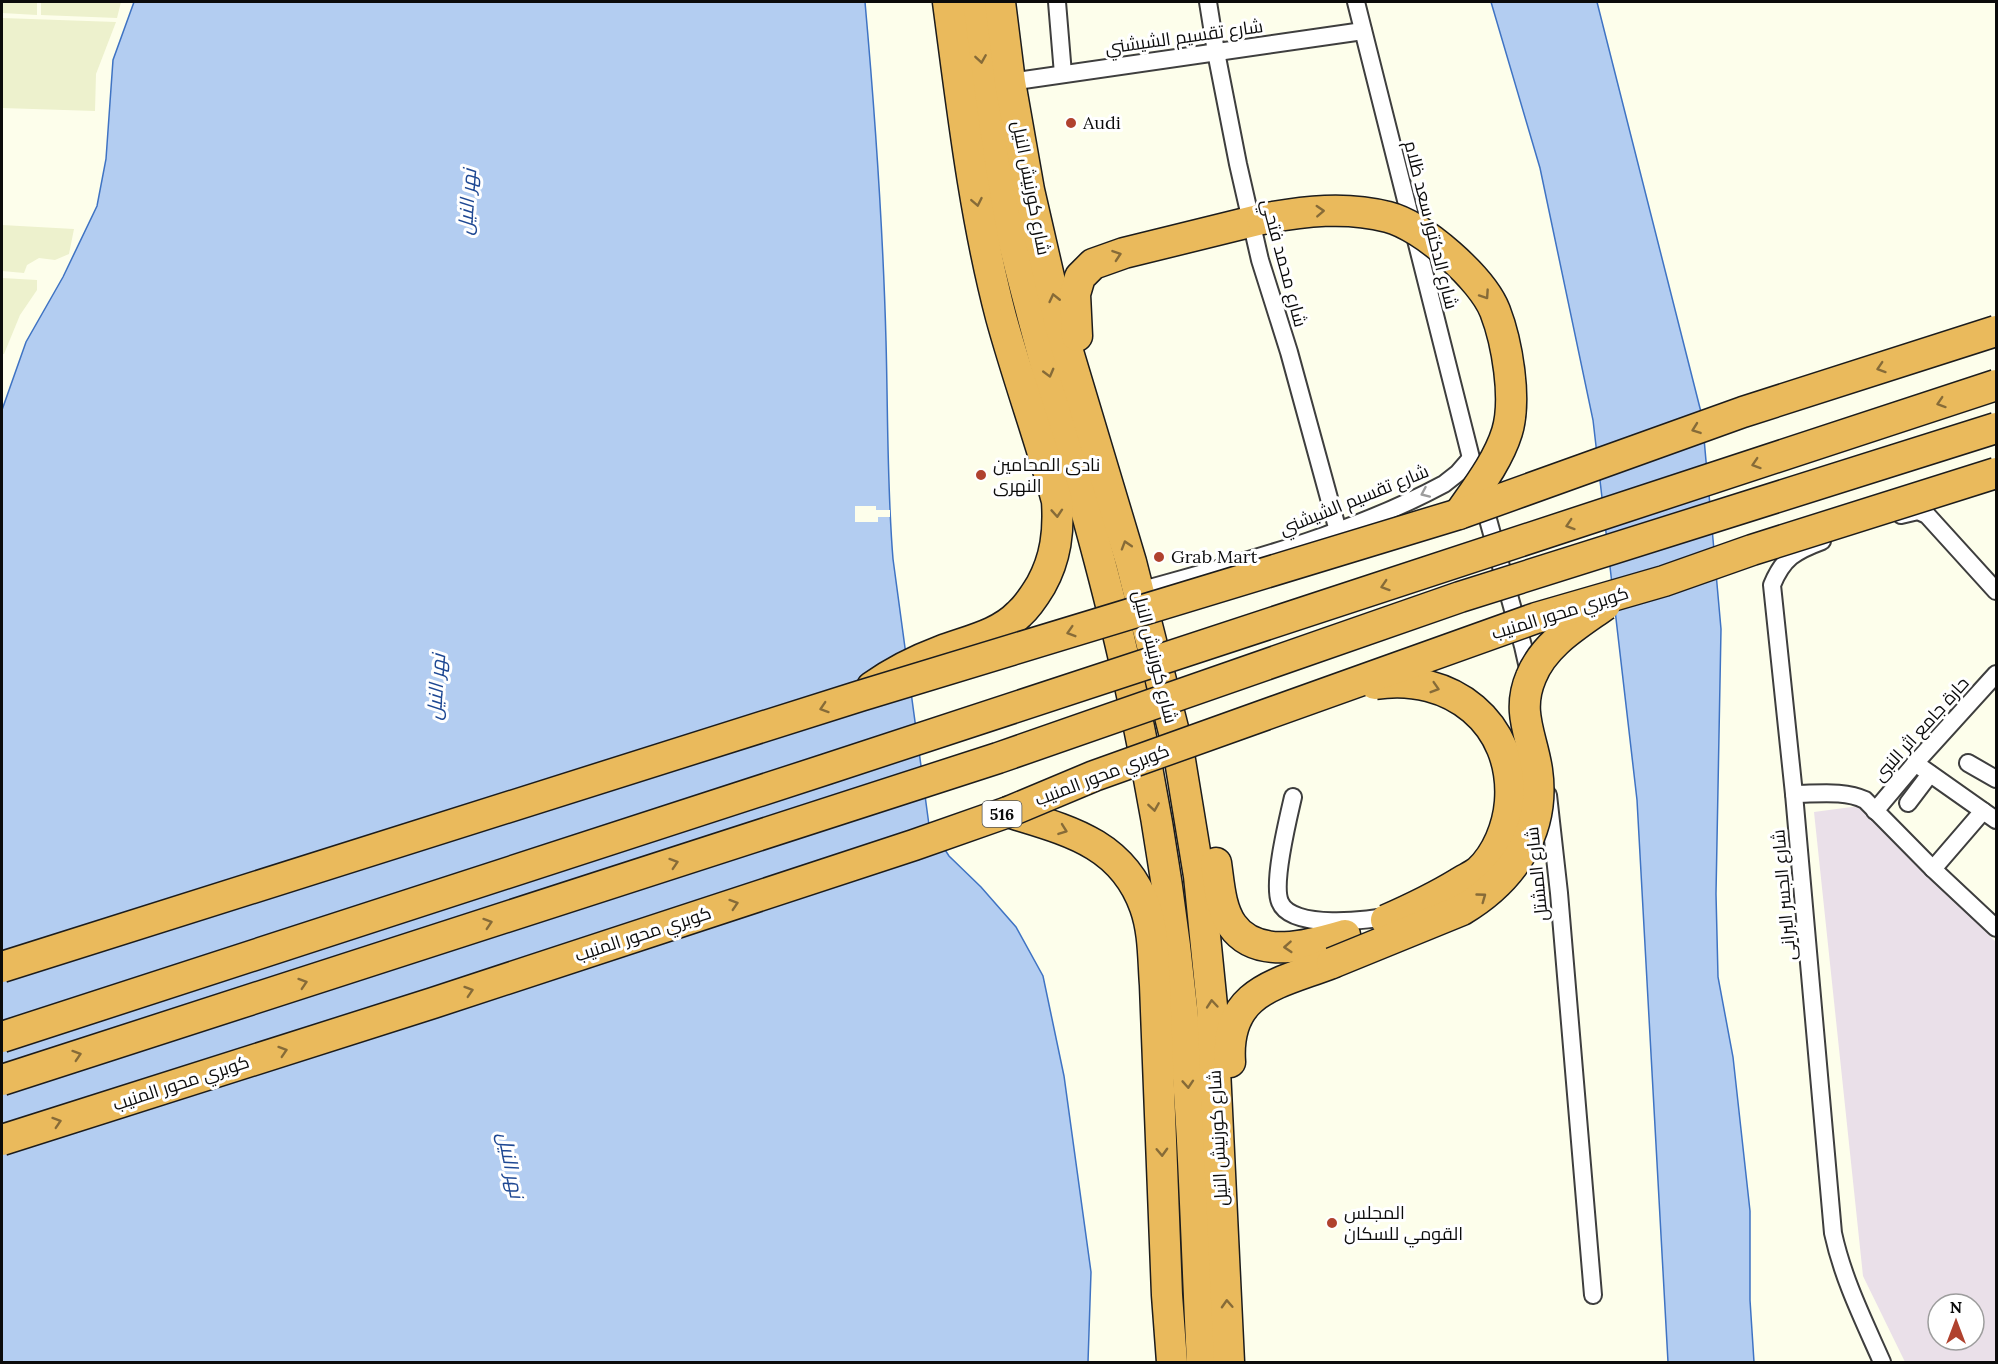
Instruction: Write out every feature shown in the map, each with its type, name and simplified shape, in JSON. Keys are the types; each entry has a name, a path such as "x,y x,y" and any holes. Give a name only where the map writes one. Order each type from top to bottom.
{"highway":[{"path":"860,696 910,664 999,629 1018,616 1034,596 1047,574 1055,551 1058,526 1057,501 1001,317 966,145 948,2"},
{"name":"شارع كورنيش النيل","path":"973,2 987,97 1012,233 1130,684 1152,796 1170,910 1182,1009 1203,1362"},
{"name":"شارع كورنيش النيل","path":"1000,2 1010,82 1029,190 1060,325 1139,591 1178,748 1199,876 1212,1006 1230,1362"},
{"path":"1081,396 1075,294 1080,277 1094,264 1124,253 1257,221 1321,210 1355,211 1390,218 1419,232 1450,256 1475,280 1495,309 1507,351 1511,396 1508,431 1495,459 1459,514"},
{"path":"2,967 860,696 1459,514 1743,412 1996,331"},
{"path":"2,1037 1996,385"},
{"path":"2,1080 999,758 1460,597 1996,428"},
{"name":"كوبري محور المنيب","path":"2,1140 444,1000 914,845 1008,812 1094,776 1536,618 1620,595 1996,473"},
{"path":"1220,1162 1230,1133 1233,1100 1229,1038 1239,1011 1261,992 1462,910 1496,886 1510,870 1530,834 1536,814 1537,772 1524,713 1530,677 1550,647 1620,595"},
{"path":"1178,748 1191,768 1205,805 1223,903 1232,926 1251,942 1275,948 1309,945 1345,935 1414,908 1478,872 1498,847 1509,817 1512,785 1505,754 1490,726 1468,704 1440,688 1410,681 1378,683 1316,695"},
{"path":"1008,812 1062,829 1090,841 1114,858 1133,881 1145,908 1151,937 1155,985 1167,1295 1172,1362"}],"street":[{"path":"1057,2 1063,74"},
{"name":"شارع محمد فتحي","path":"1208,2 1216,52 1257,221 1260,260 1289,352 1338,531"},
{"name":"شارع الدكتور سعد ظلام","path":"1356,2 1471,458"},
{"name":"شارع تقسيم الشيشني","path":"1010,82 1363,31"},
{"name":"شارع تقسيم الشيشني","path":"1139,591 1272,554 1338,531 1438,487 1458,473 1471,458"},
{"name":"شارع المشتل","path":"1471,458 1526,656 1540,718 1559,893 1593,1294"},
{"name":"شارع الجسر البرانى","path":"1882,1362 1847,1284 1833,1233 1794,794 1772,585 1779,568 1792,555 1813,544 1918,511 1927,515 1996,591"},
{"name":"حارة جامع اثر النبى","path":"1875,811 1996,674"},
{"path":"1968,763 1996,779"},
{"path":"1915,764 1990,816 1933,869"},
{"path":"1908,803 1930,774"},
{"path":"1293,797 1279,864 1278,897 1280,903 1294,916 1326,921 1359,921 1391,915 1452,894 1478,875 1501,853 1522,800 1528,796 1548,794"},
{"path":"1794,794 1857,796 1865,800 1933,869 1996,927"}],"shaded area":[{"path":"1859,806 1996,942 1996,1362 1905,1362 1863,1276 1814,812"}],"green space":[{"path":"2,2 37,2 37,15 2,13"},
{"path":"41,2 121,2 117,18 41,15"},
{"path":"2,18 116,22 96,74 95,111 2,108"},
{"path":"2,225 74,229 69,254 55,260 39,258 27,265 24,273 2,271"},
{"path":"2,278 37,280 37,290 20,315 4,354 2,354"}],"water":[{"name":"نهر النيل","path":"134,2 865,2 883,256 893,559 929,825 949,856 981,887 1016,927 1043,976 1064,1076 1091,1272 1088,1362 2,1362 2,410 26,342 63,277 97,206 106,159 113,60"},
{"path":"1491,2 1597,2 1702,416 1721,629 1716,894 1718,977 1733,1057 1750,1211 1750,1300 1754,1362 1668,1362 1637,800 1593,420 1540,168"}],"pier":[{"path":"855,506 876,506 876,510 890,510 890,517 878,517 878,522 855,522"}],"place":[{"name":"Audi","path":"1071,123"},
{"name":"نادى المحامين النهرى","path":"981,475"},
{"name":"Grab Mart","path":"1159,557"},
{"name":"المجلس القومي للسكان","path":"1332,1223"}]}
